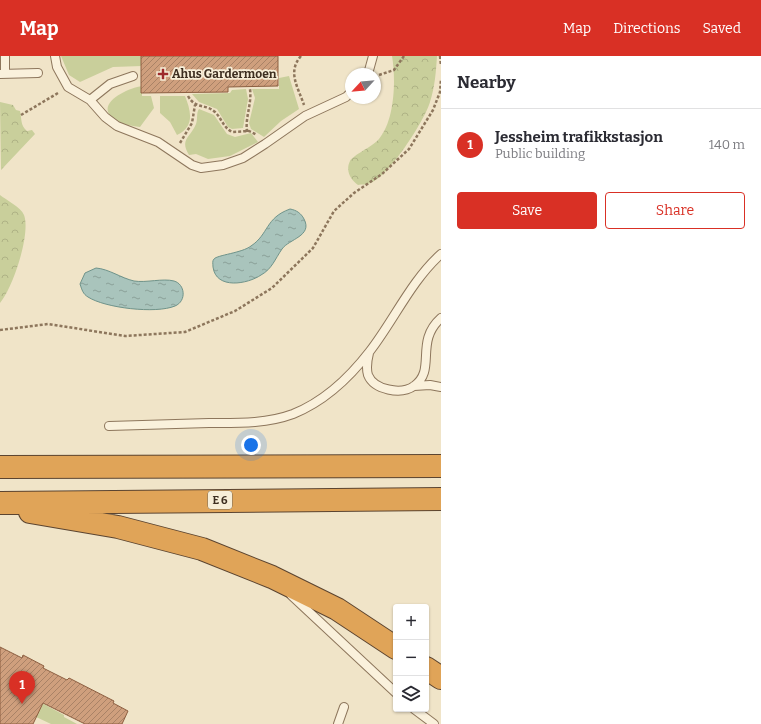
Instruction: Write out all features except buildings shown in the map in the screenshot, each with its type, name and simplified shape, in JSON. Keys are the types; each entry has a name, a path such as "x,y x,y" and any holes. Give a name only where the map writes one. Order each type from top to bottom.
{"highway":[{"path":"0,467 441,466"},
{"name":"E 6","path":"0,503 441,499"},
{"path":"0,507 118,527 202,549 272,577 337,609 393,646"},
{"path":"429,670 441,678"}],"lane":[{"path":"4,56 2,74 38,74"},
{"path":"55,56 57,67 68,87 90,100 104,117 117,126 158,142 192,165 201,168 211,168 243,158 308,115 345,97"},
{"path":"370,68 373,56"},
{"path":"90,100 110,84 133,76"},
{"path":"109,426 248,422 284,417 306,408 339,384 369,352 418,280 441,254"},
{"path":"414,386 424,374 427,339 434,325 441,318"},
{"path":"369,352 367,369 370,379 374,383 393,390 407,389 414,386 441,386"},
{"path":"272,577 393,690"},
{"path":"338,724 344,707"},
{"path":"418,712 434,724"}],"path":[{"path":"301,56 295,63 293,76 308,115"},
{"path":"381,75 394,70 404,56"},
{"path":"440,56 441,66"},
{"path":"0,330 48,324 125,336 185,332 235,311 272,288 313,248 334,211 354,193 382,174 409,149 433,110 440,92 441,79"},
{"path":"21,115 68,87"},
{"path":"247,132 246,121 251,99 250,89"},
{"path":"188,96 195,105 214,111 223,125 232,132 254,132 267,143"},
{"path":"178,155 180,143 192,124 195,105"}],"green space":[{"path":"61,56 142,56 142,66 113,67 80,82 69,75"},
{"path":"392,56 437,56 432,96 421,122 396,160 378,179 369,184 358,185 353,181 348,172 348,168 352,159 379,139 388,121 394,87"},
{"path":"289,76 299,109 281,121 264,137 251,129 249,123 255,98 252,89 279,89 279,78"},
{"path":"142,86 142,96 151,96 154,108 140,127 121,123 111,116 108,110 113,99 127,90"},
{"path":"246,89 248,99 243,128 232,129 228,127 217,109 199,102 192,94 230,93 232,90"},
{"path":"160,96 185,96 189,107 190,118 187,128 183,132 177,135 170,122 160,113"},
{"path":"0,102 13,105 16,110 20,111 23,126 27,131 32,130 35,134 1,170"},
{"path":"199,109 214,115 227,134 235,137 251,133 258,142 230,156 208,159 196,154 189,155 185,145 187,138 196,124"},
{"path":"0,195 20,209 24,215 26,223 20,260 5,296 0,303"},
{"path":"40,702 77,724 51,724 34,716"}],"water":[{"path":"290,209 298,212 303,217 306,225 305,229 299,237 282,249 273,264 265,273 248,281 233,283 220,279 215,274 213,267 214,259 251,246 261,236 271,221"},
{"path":"96,268 106,270 134,281 174,281 180,285 183,297 179,304 175,306 156,310 131,309 96,301 85,295 80,284 85,273"}],"place":[{"name":"Ahus Gardermoen","path":"163,74"},
{"name":"Jessheim trafikkstasjon","path":"22,704"}]}
